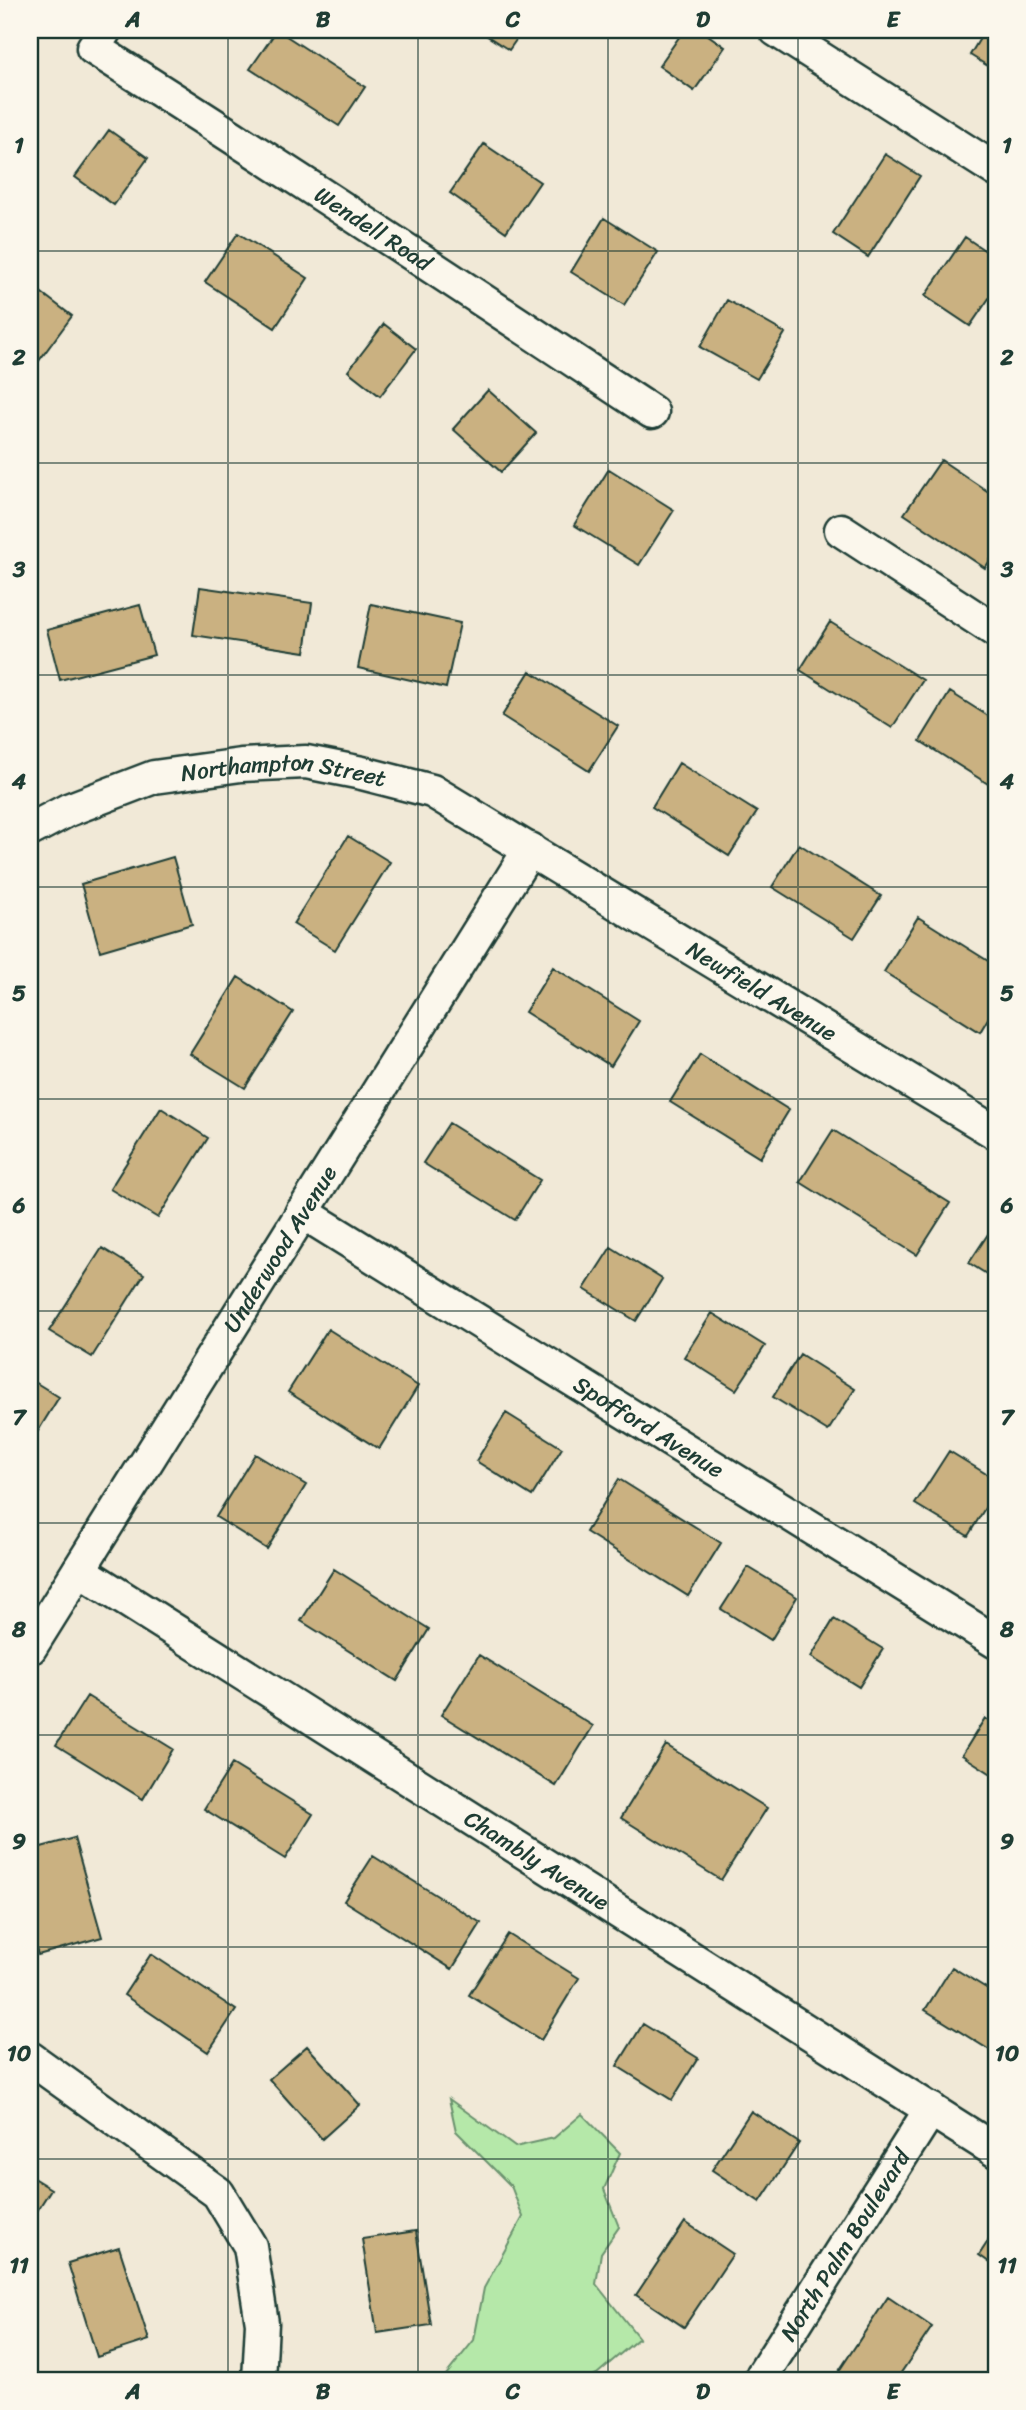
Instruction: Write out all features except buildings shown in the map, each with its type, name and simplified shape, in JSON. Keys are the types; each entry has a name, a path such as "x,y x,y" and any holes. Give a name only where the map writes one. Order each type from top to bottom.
{"street":[{"path":"776,30 996,170"},
{"name":"Wendell Road","path":"99,39 225,131 315,192 652,412"},
{"path":"841,530 996,631"},
{"name":"Northampton Street","path":"30,830 68,810 154,777 242,765 306,762 432,791 530,849"},
{"name":"Newfield Avenue","path":"530,849 996,1133"},
{"name":"Underwood Avenue","path":"30,1648 530,849"},
{"name":"Spofford Avenue","path":"302,1212 996,1642"},
{"name":"Chambly Avenue","path":"79,1570 996,2151"},
{"path":"30,2057 218,2193 250,2246 262,2323 259,2380"},
{"name":"North Palm Boulevard","path":"762,2380 769,2364 930,2109"}],"green space":[{"path":"449,2099 515,2147 554,2138 582,2114 620,2153 604,2189 619,2227 601,2253 596,2284 639,2338 597,2374 583,2380 442,2380 474,2340 484,2288 523,2217 511,2186 456,2131"}]}
